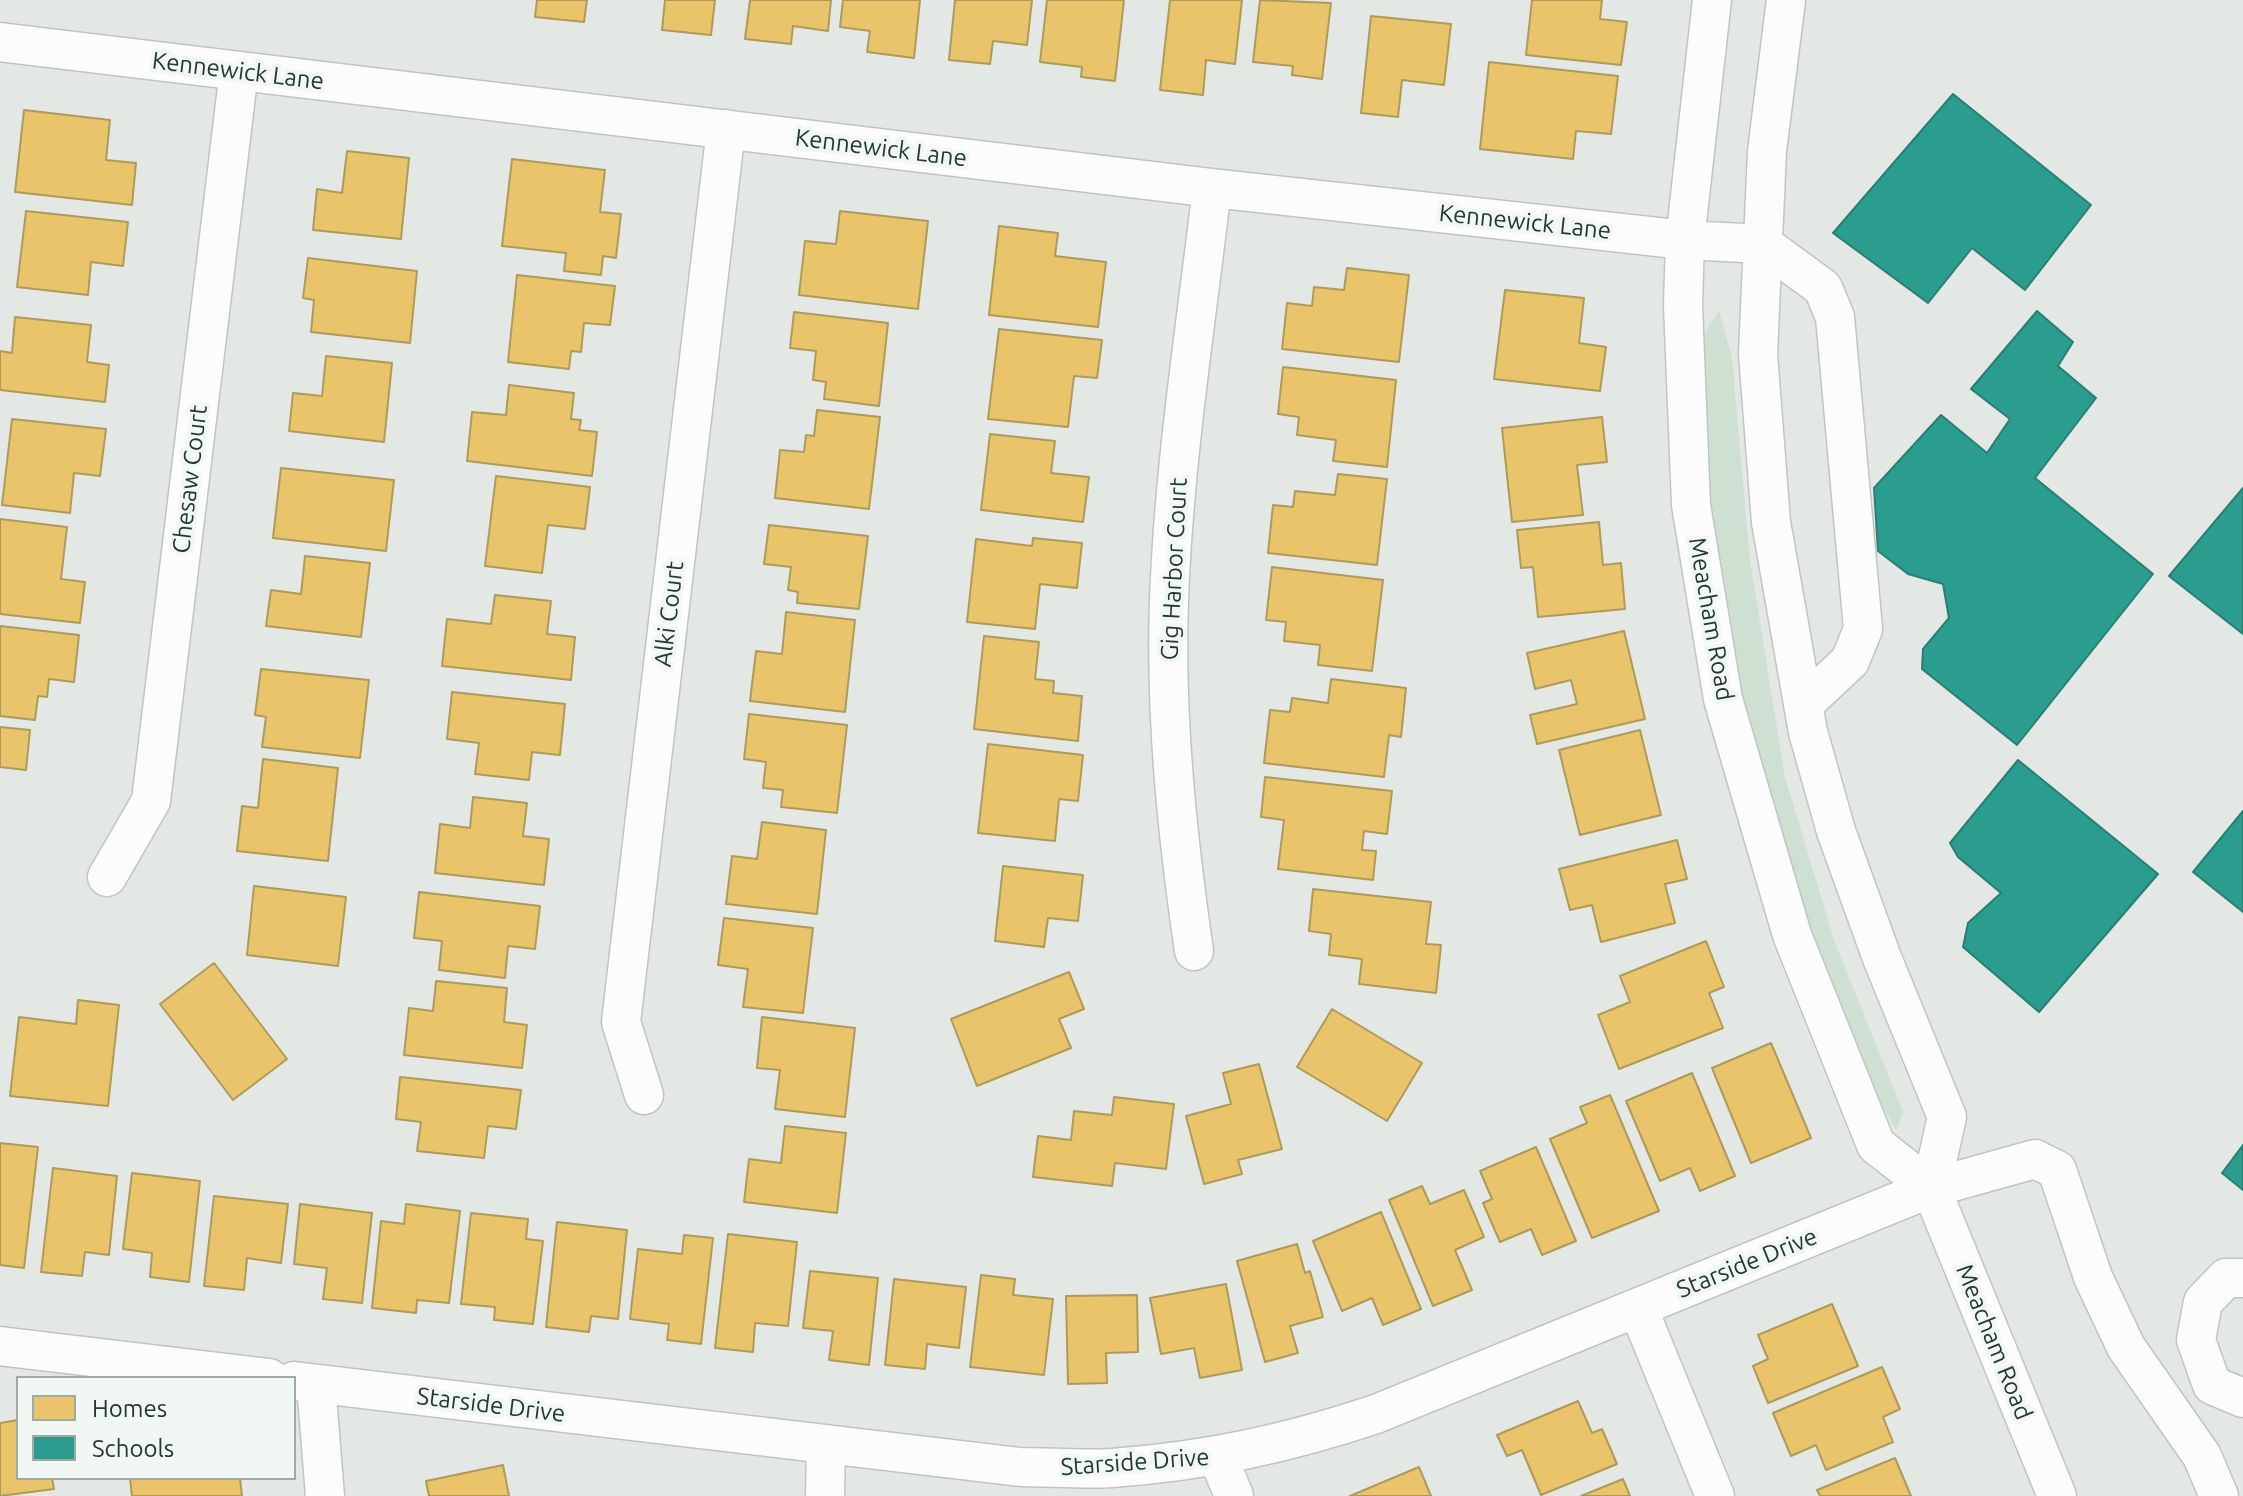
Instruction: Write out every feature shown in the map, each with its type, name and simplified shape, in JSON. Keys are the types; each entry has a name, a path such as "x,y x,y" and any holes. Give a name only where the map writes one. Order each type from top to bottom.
{"street":[{"name":"Meacham Road","path":"1712,0 1685,240 1683,318 1691,505 1723,699 1792,935 1876,1145 1931,1188 2057,1496"},
{"path":"1786,0 1767,151 1758,354 1771,522 1803,705 1836,831 1882,958 1947,1117 1931,1188"},
{"name":"Kennewick Lane","path":"0,42 1212,188 1685,240 1763,244"},
{"name":"Chesaw Court","path":"107,877 151,801 239,71"},
{"name":"Alki Court","path":"644,1095 621,1022 726,129"},
{"name":"Gig Harbor Court","path":"1194,951 1178,839 1169,720 1169,600 1177,481 1212,188"},
{"path":"1763,244 1823,288 1835,317 1863,629 1850,661 1803,705"},
{"name":"Starside Drive","path":"305,1382 1020,1467 1109,1468 1218,1457 1305,1438 1376,1414 1931,1188 2035,1159 2057,1170 2093,1277 2126,1347 2202,1456 2219,1496"},
{"path":"2243,1278 2226,1278 2203,1302 2196,1340 2212,1385 2243,1398"},
{"path":"1638,1308 1715,1496"},
{"path":"0,1346 252,1376"},
{"path":"305,1382 325,1496"},
{"path":"825,1496 826,1445"},
{"path":"1218,1457 1234,1496"}],"green space":[{"path":"1719,311 1732,358 1750,561 1785,777 1834,940 1903,1112 1896,1130 1864,1075 1763,804 1719,601 1700,408 1699,341"}],"building: Homes":[{"path":"537,0 587,0 584,22 535,17"},
{"path":"665,0 715,0 711,35 662,30"},
{"path":"750,0 831,0 828,31 793,26 791,44 745,39"},
{"path":"843,0 920,0 914,58 867,52 870,31 840,27"},
{"path":"955,0 1032,0 1027,45 993,41 990,64 949,60"},
{"path":"1047,0 1124,0 1115,81 1081,77 1082,67 1040,62"},
{"path":"1170,0 1242,0 1235,64 1206,60 1203,95 1160,90"},
{"path":"1260,0 1331,3 1322,79 1292,75 1293,66 1253,62"},
{"path":"1532,0 1602,0 1600,19 1627,22 1621,65 1526,55"},
{"path":"1371,16 1451,24 1444,85 1402,80 1398,117 1361,113"},
{"path":"1489,62 1618,76 1611,134 1576,131 1573,159 1480,149"},
{"path":"24,110 110,120 106,160 136,163 132,205 15,192"},
{"path":"347,151 409,158 401,239 313,230 317,189 342,193"},
{"path":"512,159 605,170 600,212 621,214 616,258 603,256 601,275 564,271 566,253 502,246"},
{"path":"26,211 128,222 123,266 91,262 88,295 17,287"},
{"path":"840,211 928,221 918,309 799,295 805,241 836,244"},
{"path":"999,226 1058,233 1055,256 1106,262 1098,327 989,315"},
{"path":"308,258 417,271 410,343 311,332 314,300 303,298"},
{"path":"1347,268 1409,275 1399,362 1282,349 1287,303 1312,306 1314,287 1344,290"},
{"path":"517,275 615,286 610,325 584,323 581,352 571,351 569,369 508,362"},
{"path":"1505,290 1584,298 1579,343 1606,347 1600,391 1494,379"},
{"path":"794,312 888,323 879,406 824,399 826,382 813,380 816,351 790,348"},
{"path":"15,317 91,325 87,362 109,365 105,402 0,390 0,351 12,353"},
{"path":"999,329 1102,340 1097,378 1074,376 1068,427 988,419"},
{"path":"326,356 392,363 384,442 289,431 293,393 322,396"},
{"path":"1283,367 1396,380 1387,467 1333,461 1336,440 1297,435 1299,417 1278,414"},
{"path":"509,385 574,393 571,419 581,420 579,430 597,432 592,476 467,461 472,412 506,415"},
{"path":"817,410 880,417 869,509 775,498 780,450 804,452 806,435 814,436"},
{"path":"1602,417 1607,462 1577,465 1583,515 1512,522 1502,428"},
{"path":"12,419 106,429 100,476 74,473 70,513 2,505"},
{"path":"990,434 1055,441 1051,473 1089,477 1083,522 981,510"},
{"path":"281,468 394,480 386,551 273,538"},
{"path":"1338,474 1387,479 1377,565 1268,553 1273,505 1293,507 1295,491 1335,495"},
{"path":"496,476 590,487 585,529 548,525 542,573 485,566"},
{"path":"0,519 67,527 61,579 85,582 80,623 0,614"},
{"path":"1599,522 1603,565 1621,563 1625,609 1538,617 1533,567 1521,568 1517,530"},
{"path":"769,525 868,536 859,609 797,603 798,592 788,590 791,567 764,564"},
{"path":"1033,538 1082,543 1077,588 1040,584 1035,629 967,622 976,539 1032,546"},
{"path":"305,556 370,563 361,637 266,626 271,590 301,594"},
{"path":"1272,567 1383,580 1372,671 1318,665 1320,645 1284,641 1286,622 1266,620"},
{"path":"495,595 551,601 547,634 575,637 571,680 442,666 447,619 491,624"},
{"path":"786,612 855,620 845,712 750,701 756,651 782,654"},
{"path":"0,626 79,635 74,682 49,679 47,697 38,696 35,720 0,716"},
{"path":"1624,631 1645,719 1537,744 1530,715 1577,704 1571,680 1535,689 1527,653"},
{"path":"984,636 1039,642 1035,679 1054,681 1053,693 1082,696 1078,741 974,729"},
{"path":"261,669 369,680 360,758 262,747 266,717 255,715"},
{"path":"1331,679 1406,688 1401,737 1389,735 1384,777 1264,763 1270,710 1290,712 1292,698 1328,703"},
{"path":"452,692 565,704 560,755 532,752 529,780 475,774 479,743 447,739"},
{"path":"749,714 847,725 837,813 781,807 783,790 763,788 766,762 744,759"},
{"path":"0,727 30,730 26,770 0,767"},
{"path":"1640,730 1661,815 1580,835 1559,750"},
{"path":"988,744 1083,755 1078,801 1059,799 1055,841 978,833"},
{"path":"263,759 338,768 328,861 237,851 242,806 258,808"},
{"path":"1265,777 1392,791 1387,834 1364,831 1362,850 1376,851 1373,880 1278,869 1284,820 1261,817"},
{"path":"473,797 527,803 523,836 549,839 544,885 435,873 440,824 470,828"},
{"path":"762,822 826,830 817,914 726,904 732,856 757,859"},
{"path":"1677,840 1687,879 1665,884 1675,923 1601,942 1592,905 1570,910 1559,869"},
{"path":"1003,866 1083,875 1078,921 1048,918 1044,947 995,941"},
{"path":"254,886 346,897 338,966 247,955"},
{"path":"1313,889 1431,902 1426,944 1441,945 1436,993 1359,984 1362,959 1329,955 1331,934 1309,931"},
{"path":"419,892 540,906 535,949 508,946 505,978 439,970 442,941 414,938"},
{"path":"724,918 813,928 803,1013 743,1007 748,969 718,965"},
{"path":"1706,941 1724,987 1709,993 1723,1028 1619,1069 1598,1015 1630,1002 1620,976"},
{"path":"214,963 287,1059 233,1100 160,1004"},
{"path":"1069,972 1084,1009 1059,1019 1071,1048 977,1086 951,1019"},
{"path":"436,981 507,988 504,1022 527,1025 522,1068 404,1055 409,1008 433,1011"},
{"path":"78,1000 119,1005 108,1106 10,1096 19,1017 76,1024"},
{"path":"1332,1009 1422,1063 1387,1121 1297,1067"},
{"path":"762,1017 855,1028 845,1117 775,1109 780,1070 757,1068"},
{"path":"1771,1043 1811,1138 1751,1163 1712,1068"},
{"path":"1259,1064 1282,1149 1238,1160 1242,1174 1204,1184 1186,1116 1231,1104 1223,1073"},
{"path":"1692,1073 1735,1176 1700,1191 1690,1168 1660,1181 1626,1101"},
{"path":"400,1077 521,1090 516,1129 488,1126 484,1158 417,1151 421,1122 396,1119"},
{"path":"1610,1095 1659,1211 1592,1238 1550,1139 1587,1123 1580,1107"},
{"path":"1114,1097 1174,1104 1166,1169 1115,1163 1112,1186 1033,1177 1038,1136 1071,1140 1074,1111 1112,1115"},
{"path":"785,1126 846,1133 837,1213 744,1202 749,1159 781,1163"},
{"path":"0,1143 38,1147 24,1268 0,1265"},
{"path":"1536,1147 1576,1241 1542,1255 1531,1229 1500,1242 1483,1203 1492,1199 1480,1171"},
{"path":"53,1168 117,1176 109,1255 85,1252 82,1276 41,1272"},
{"path":"132,1173 200,1181 189,1282 150,1277 152,1253 123,1249"},
{"path":"1422,1186 1430,1204 1464,1190 1484,1237 1455,1250 1472,1290 1433,1306 1389,1200"},
{"path":"214,1196 288,1204 281,1263 247,1258 244,1290 204,1286"},
{"path":"300,1204 372,1213 362,1303 323,1299 327,1268 294,1264"},
{"path":"406,1204 460,1211 449,1303 417,1300 416,1313 372,1308 381,1221 404,1224"},
{"path":"1381,1212 1421,1309 1383,1325 1372,1298 1342,1311 1313,1241"},
{"path":"471,1213 528,1219 526,1239 543,1241 533,1324 494,1320 495,1307 461,1304"},
{"path":"557,1222 627,1230 618,1319 591,1316 589,1332 546,1327"},
{"path":"728,1234 797,1242 788,1326 755,1323 753,1352 715,1348"},
{"path":"684,1235 713,1238 701,1344 667,1340 669,1324 630,1319 638,1249 682,1254"},
{"path":"1297,1244 1305,1273 1310,1271 1323,1317 1290,1326 1298,1353 1265,1362 1237,1261"},
{"path":"810,1271 878,1278 869,1365 829,1360 833,1331 803,1328"},
{"path":"981,1275 1015,1279 1013,1295 1053,1299 1044,1375 970,1367"},
{"path":"894,1279 966,1287 959,1348 927,1344 925,1369 885,1365"},
{"path":"1226,1284 1242,1370 1200,1378 1194,1348 1161,1354 1150,1298"},
{"path":"1137,1295 1138,1352 1106,1353 1107,1383 1068,1384 1066,1296"},
{"path":"1832,1304 1858,1366 1768,1403 1753,1366 1768,1359 1758,1335"},
{"path":"1882,1367 1900,1409 1883,1417 1893,1442 1826,1470 1816,1445 1791,1456 1773,1413"},
{"path":"1578,1401 1592,1433 1602,1429 1617,1464 1541,1495 1522,1450 1507,1456 1497,1435"},
{"path":"16,1420 16,1480 52,1480 54,1489 0,1496 0,1423"},
{"path":"1895,1458 1911,1496 1820,1496 1817,1490"},
{"path":"503,1465 509,1496 429,1496 426,1481"},
{"path":"1419,1467 1431,1496 1350,1496"},
{"path":"1623,1479 1630,1496 1581,1496"},
{"path":"130,1480 240,1480 242,1496 132,1496"}],"building: Schools":[{"path":"1953,94 2091,205 2025,290 1972,248 1928,303 1833,233"},
{"path":"2037,311 2073,342 2058,366 2096,398 2035,478 2153,574 2017,745 1922,669 1923,649 1949,618 1943,584 1908,574 1878,551 1874,488 1941,415 1987,453 2010,419 1971,389"},
{"path":"2243,488 2243,634 2169,576"},
{"path":"2018,760 2158,874 2039,1012 1963,947 1968,923 2001,893 1958,857 1950,843"},
{"path":"2243,811 2243,912 2193,872"},
{"path":"2243,1145 2243,1190 2222,1173"}]}
